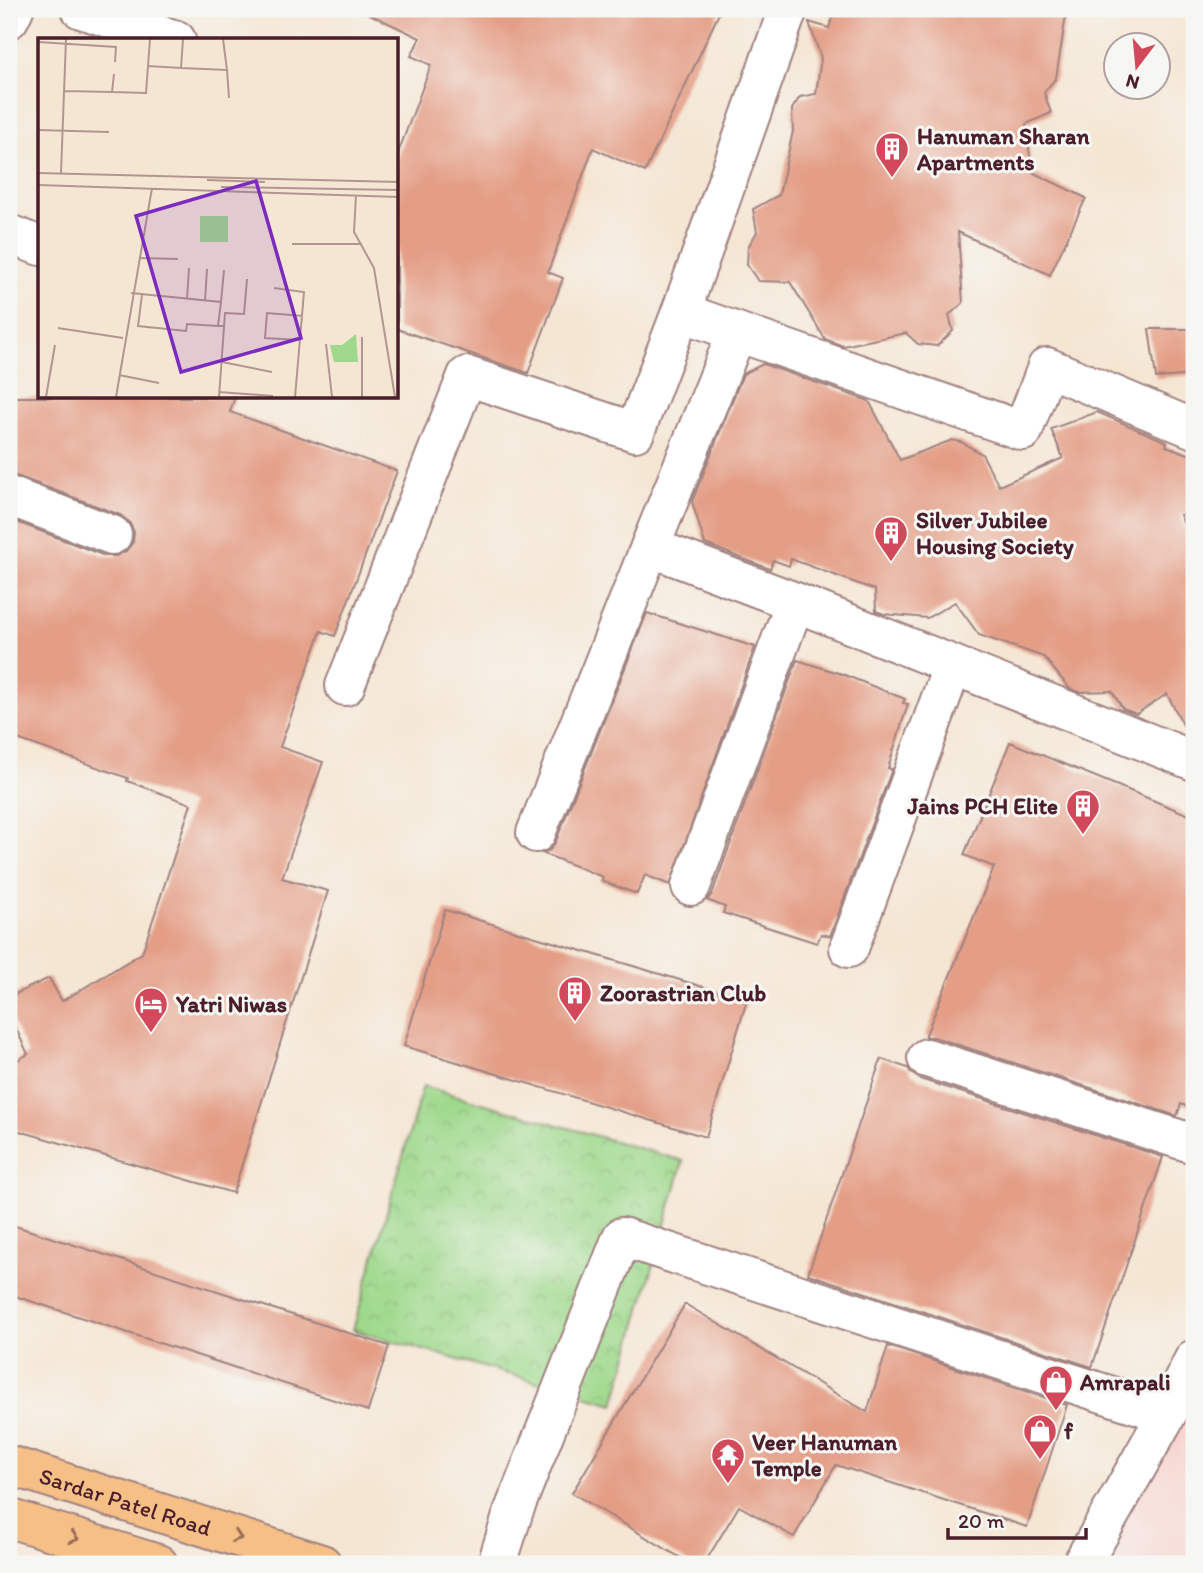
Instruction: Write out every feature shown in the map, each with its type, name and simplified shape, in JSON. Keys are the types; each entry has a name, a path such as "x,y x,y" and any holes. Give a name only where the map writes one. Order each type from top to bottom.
{"main road":[{"name":"Sardar Patel Road","path":"9,1465 321,1564"},
{"path":"9,1518 158,1564"}],"street":[{"path":"9,19 14,9"},
{"path":"81,9 170,38"},
{"path":"345,686 467,376 635,432 681,312 788,9"},
{"path":"9,234 38,245"},
{"path":"681,312 1023,431 1047,367 1194,429"},
{"path":"536,833 737,332"},
{"path":"9,496 112,535"},
{"path":"650,547 1194,761"},
{"path":"691,886 795,602"},
{"path":"849,948 953,665"},
{"path":"928,1058 1194,1144"},
{"path":"498,1564 514,1510 622,1237 1167,1414"},
{"path":"1082,1564 1167,1414 1194,1359"}],"shaded area":[{"path":"1194,1382 1194,1564 1092,1564"}],"green space":[{"path":"423,1086 683,1161 614,1404 353,1330"}],"building":[{"path":"359,9 721,9 645,172 593,148 548,272 563,278 528,373 399,330 399,151 431,65 411,56 420,38"},
{"name":"Hanuman Sharan Apartments","path":"835,9 1067,9 1056,78 1044,92 1051,113 1026,124 1032,172 1086,198 1050,275 958,232 963,303 949,315 953,331 937,346 918,344 906,333 843,346 825,339 790,282 758,281 747,265 748,247 757,232 753,209 779,195 793,131 792,109 800,97 816,94 821,58 809,22 829,28"},
{"path":"1149,329 1194,329 1194,375 1156,378"},
{"name":"Silver Jubilee Housing Society","path":"763,364 869,401 900,460 952,440 961,442 982,454 999,486 1063,458 1051,429 1097,412 1167,442 1166,446 1194,456 1194,512 1180,515 1194,548 1194,626 1187,659 1194,661 1194,738 1189,736 1167,694 1136,714 1123,709 1112,691 1079,692 1069,688 1044,657 979,635 955,602 927,618 884,614 876,611 875,590 791,559 789,566 773,560 770,569 705,544 692,502 743,374"},
{"path":"9,397 234,399 230,412 397,471 335,636 321,631 280,747 323,762 282,878 328,891 233,1193 9,1128 9,1065 28,1054 9,1014 9,997 49,978 62,1001 142,953 191,804 127,781 128,778 9,736 9,519 105,556 116,556 126,551 133,542 134,532 129,522 120,515 9,475"},
{"path":"647,613 755,647 670,885 645,875 637,894 601,881 603,877 542,853 550,850 556,841"},
{"path":"797,660 842,674 905,699 903,703 908,704 888,768 892,769 830,936 821,934 817,943 723,913 725,907 707,900 712,894"},
{"path":"1010,742 1194,817 1194,1109 1181,1104 1177,1116 934,1037 925,1037 994,867 964,855"},
{"name":"Zoorastrian Club","path":"445,910 747,1000 706,1137 404,1046"},
{"path":"881,1059 908,1068 920,1079 1163,1157 1092,1367 808,1274"},
{"path":"9,1224 389,1346 368,1411 9,1294"},
{"path":"685,1304 867,1412 888,1346 1067,1405 1027,1527 836,1465 794,1537 739,1506 704,1564 691,1564 572,1493"}],"place":[{"name":"Hanuman Sharan Apartments","path":"892,179"},
{"name":"Silver Jubilee Housing Society","path":"891,563"},
{"name":"Jains PCH Elite","path":"1083,836"},
{"name":"Zoorastrian Club","path":"575,1023"},
{"name":"Yatri Niwas","path":"151,1034"},
{"name":"Amrapali","path":"1056,1412"},
{"name":"f","path":"1040,1461"},
{"name":"Veer Hanuman Temple","path":"728,1485"}]}
